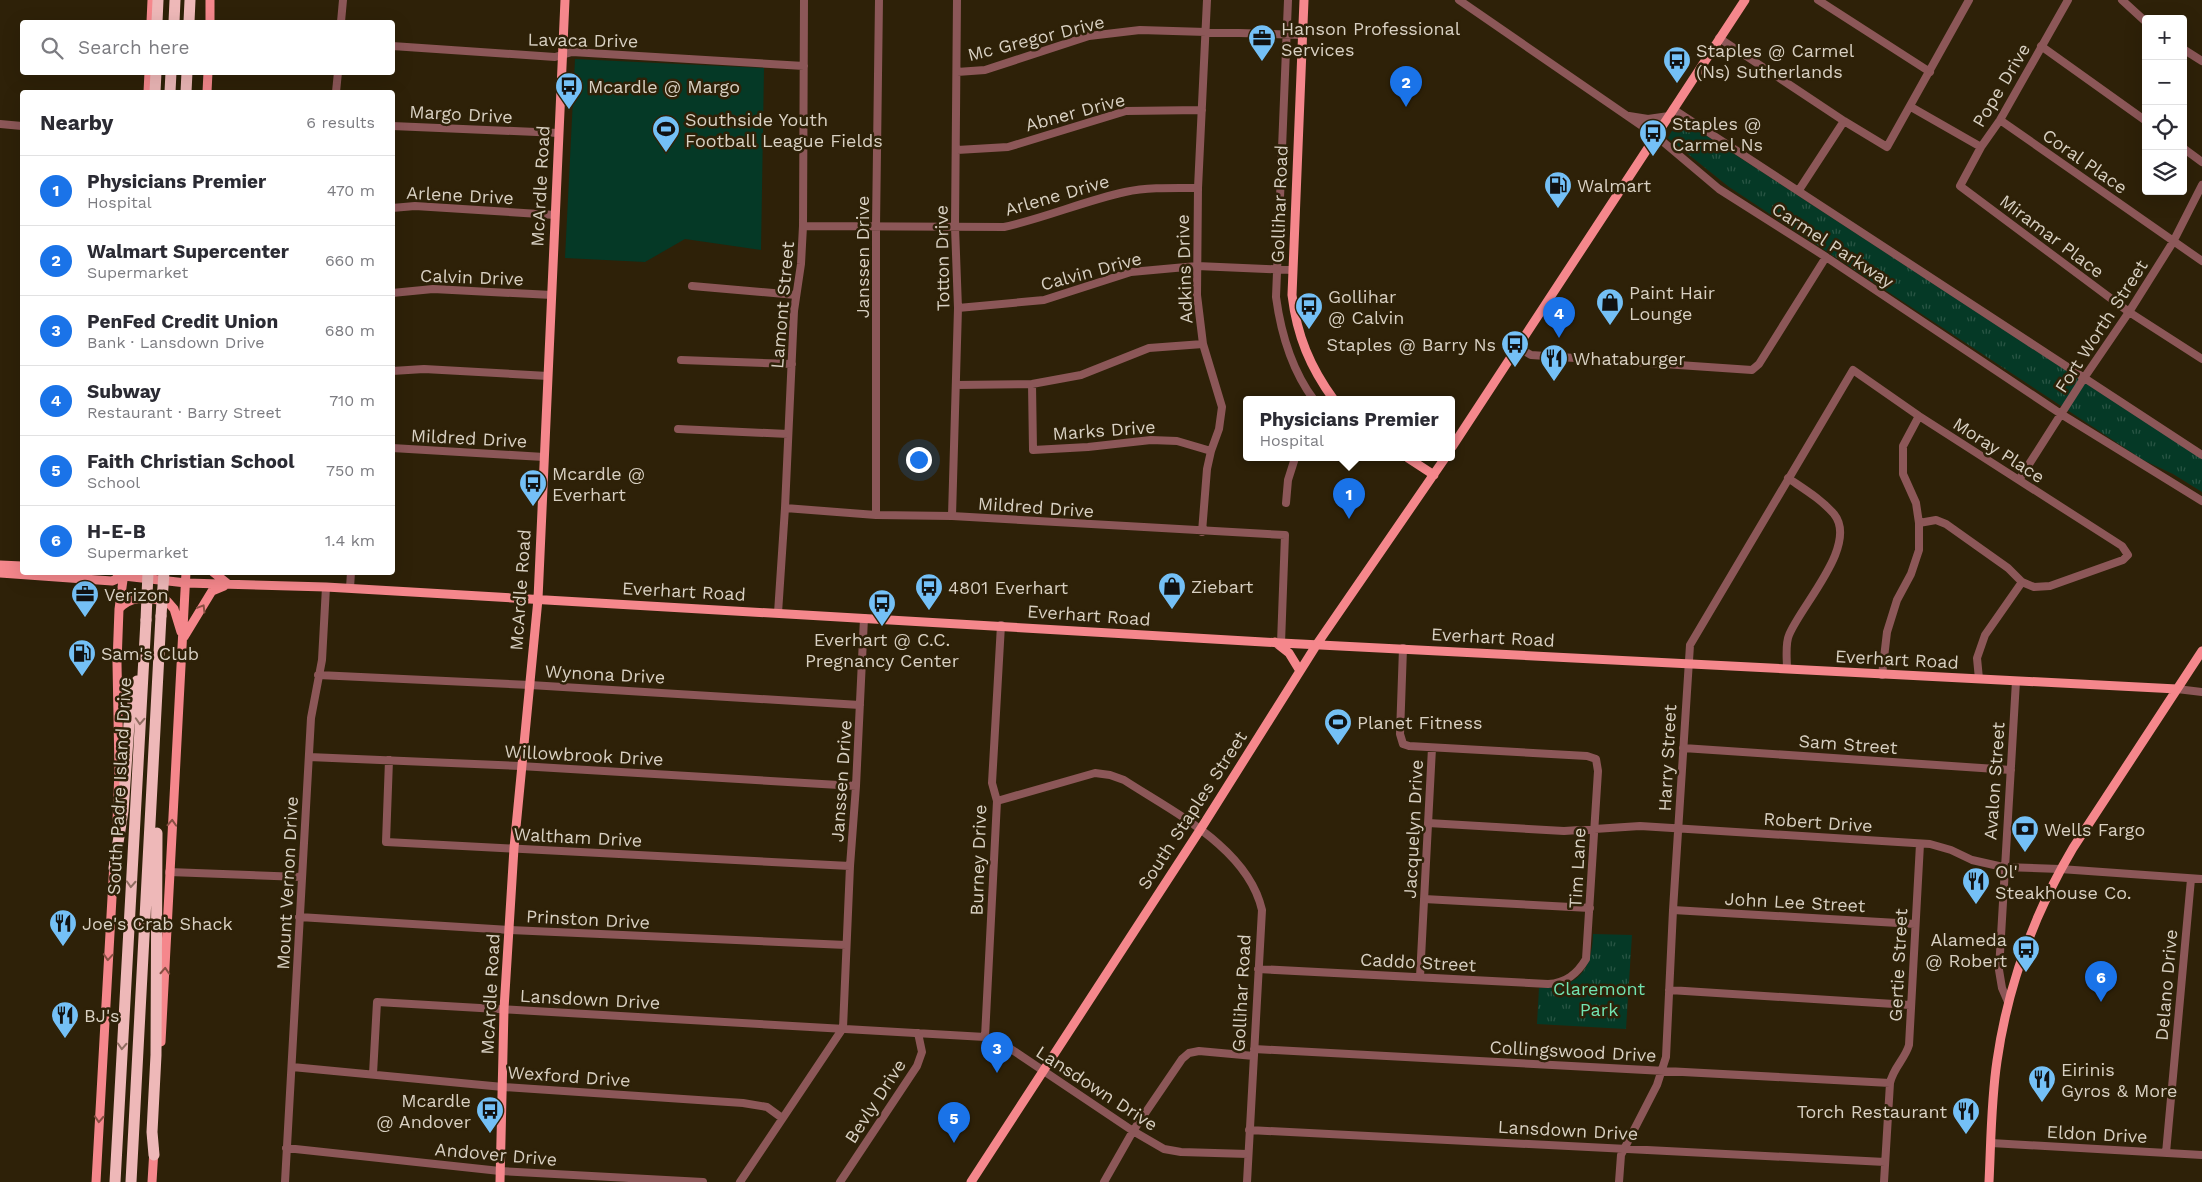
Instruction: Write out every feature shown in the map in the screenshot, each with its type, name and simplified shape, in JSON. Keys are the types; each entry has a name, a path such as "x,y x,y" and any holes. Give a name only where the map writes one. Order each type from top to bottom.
{"highway":[{"path":"157,20 158,0"},
{"path":"174,20 175,0"},
{"path":"189,20 190,0"},
{"path":"155,90 156,75"},
{"path":"170,90 171,75"},
{"path":"186,75 186,90"},
{"name":"South Padre Island Drive","path":"115,1182 148,575"},
{"name":"South Padre Island Drive","path":"131,1182 164,575"},
{"path":"114,868 123,811 129,724 146,623"},
{"path":"154,1155 152,1132 156,1055 158,681"}],"main road":[{"path":"151,20 152,0"},
{"path":"210,0 210,20"},
{"name":"McArdle Road","path":"500,1182 504,1009 514,848 520,766 538,600 565,0"},
{"name":"Gollihar Road","path":"1304,0 1292,295 1298,332 1311,366 1331,396"},
{"path":"1455,442 1745,0"},
{"path":"148,90 149,75"},
{"path":"207,90 208,75"},
{"path":"1413,461 1434,474"},
{"name":"South Staples Street","path":"971,1182 1200,830 1317,644 1443,461"},
{"path":"0,565 20,566"},
{"name":"Everhart Road","path":"0,573 20,574"},
{"name":"Everhart Road","path":"28,575 112,581 120,575"},
{"path":"96,1182 119,786 117,663 121,575"},
{"name":"Everhart Road","path":"128,575 186,583 350,588 1278,642 2177,689"},
{"path":"152,1182 186,575"},
{"path":"183,640 212,591 228,584 217,575"},
{"path":"119,609 125,602 135,599 167,601 174,610 183,640"},
{"path":"1278,642 1289,654 1300,671"},
{"path":"1989,1182 1997,1063 2008,1002 2028,937 2060,869 2202,651"}],"street":[{"path":"341,20 343,0"},
{"name":"Lamont Street","path":"778,613 796,295 802,264 804,0"},
{"name":"Janssen Drive","path":"876,515 876,226 879,0"},
{"name":"Totton Drive","path":"952,516 958,308 955,227 957,0"},
{"name":"Adkins Drive","path":"1202,532 1205,484 1211,451 1219,429 1222,407 1203,344 1198,315 1198,188 1207,0"},
{"path":"1288,0 1276,296 1284,338 1301,380 1311,396"},
{"name":"Carmel Parkway","path":"1459,0 1655,135 1719,189 1826,257 2062,414 2202,501"},
{"path":"1818,0 1930,72"},
{"path":"1719,38 1844,121 1887,147 1969,0"},
{"name":"Pope Drive","path":"1960,186 2068,0"},
{"path":"2122,0 2142,18"},
{"name":"Mc Gregor Drive","path":"957,72 985,70 1089,36 1140,30 1303,35"},
{"name":"Lavaca Drive","path":"395,46 555,57 572,52 804,66"},
{"path":"2041,46 2142,118"},
{"path":"2187,52 2202,62"},
{"path":"336,90 338,75"},
{"path":"1911,107 1981,147"},
{"name":"Abner Drive","path":"957,150 1008,147 1126,111 1202,110"},
{"path":"1627,116 1648,119 1671,113"},
{"name":"Carmel Parkway","path":"1671,113 1799,190 2202,455"},
{"name":"Coral Place","path":"2000,120 2202,261"},
{"path":"1799,190 1844,121"},
{"path":"0,124 20,126"},
{"name":"Margo Drive","path":"395,126 559,133"},
{"path":"1282,137 1298,137"},
{"path":"2186,150 2202,162"},
{"name":"Fort Worth Street","path":"2018,480 2173,242 2202,185"},
{"name":"Miramar Place","path":"1960,186 2129,312 2202,358"},
{"name":"Arlene Drive","path":"803,226 1004,227 1125,192 1153,188 1198,188"},
{"name":"Arlene Drive","path":"395,208 414,206 555,215"},
{"path":"1517,347 1531,355 1752,370 1759,364 1826,257"},
{"name":"Calvin Drive","path":"958,308 1044,300 1131,272 1197,266 1292,270"},
{"path":"692,286 796,295"},
{"name":"Calvin Drive","path":"395,293 433,289 552,294"},
{"path":"956,385 1032,384 1081,375 1148,348 1203,344"},
{"path":"681,360 792,364"},
{"path":"395,371 424,369 548,376"},
{"name":"Moray Place","path":"1853,370 1919,416 2122,546 2128,555 2123,560 2050,586 2034,587 2022,582"},
{"name":"Harry Street","path":"1618,1182 1620,1155 1657,1085 1666,1057 1682,748 1690,644 1853,370"},
{"name":"Marks Drive","path":"1032,384 1034,450 1088,447 1152,440 1177,441 1211,451"},
{"path":"1882,675 1887,632 1897,600 1911,574 1919,550 1919,523 1916,503 1903,474 1903,446 1919,416"},
{"path":"678,429 788,434"},
{"name":"Mildred Drive","path":"395,448 544,457"},
{"path":"1286,503 1288,480 1294,461"},
{"path":"1787,669 1788,636 1834,560 1841,537 1835,516 1816,497 1788,478"},
{"name":"Mildred Drive","path":"785,508 876,515 952,516 1202,532 1285,535 1278,642"},
{"path":"1919,523 1936,520 1946,524 2008,568 2022,582 1985,635 1977,658 1979,679"},
{"path":"350,588 351,575"},
{"name":"Mount Vernon Drive","path":"285,1182 311,718 322,660 326,587"},
{"name":"Janssen Drive","path":"846,945 864,618"},
{"name":"Burney Drive","path":"985,1037 997,801 992,783 1001,625"},
{"name":"Jacquelyn Drive","path":"1403,648 1400,734 1403,744 1432,748 1420,977"},
{"name":"Wynona Drive","path":"318,675 530,685 860,705"},
{"name":"Avalon Street","path":"2008,1002 2002,988 1999,970 2003,867 2016,681"},
{"name":"Everhart Road","path":"2177,689 2202,692"},
{"name":"Tim Lane","path":"1432,748 1588,756 1596,759 1598,771 1586,959 1574,975"},
{"name":"Sam Street","path":"1682,748 2011,770"},
{"name":"Willowbrook Drive","path":"309,757 520,766 856,786"},
{"name":"Waltham Drive","path":"390,760 386,842 850,866"},
{"name":"Gollihar Road","path":"997,801 1095,773 1110,775 1124,780 1200,830 1235,859 1252,882 1262,910 1246,1182"},
{"name":"Robert Drive","path":"1428,823 1564,831 1632,826 1920,844 1940,846 1972,860 2003,867 2060,869 2202,880"},
{"name":"Gertie Street","path":"1890,1082 1891,1075 1904,1059 1909,1045 1920,844"},
{"path":"169,872 301,877"},
{"name":"Delano Drive","path":"2166,1153 2191,879"},
{"path":"1424,899 1590,908"},
{"name":"John Lee Street","path":"1673,910 1915,924"},
{"name":"Prinston Drive","path":"299,917 510,930 846,945"},
{"path":"740,1182 843,1028 846,945"},
{"name":"Caddo Street","path":"1258,969 1548,984 1561,982 1574,975"},
{"path":"1669,990 1910,1005"},
{"name":"Lansdown Drive","path":"372,1074 377,1002 985,1037 1002,1043 1042,1072 1164,1149 1181,1152 1248,1154"},
{"name":"Bevly Drive","path":"840,1182 917,1066 922,1052 918,1033"},
{"name":"Collingswood Drive","path":"1104,1182 1133,1131 1182,1059 1189,1053 1199,1051 1663,1070 1890,1082"},
{"name":"Wexford Drive","path":"292,1067 503,1087 743,1103 767,1107 782,1118"},
{"path":"1884,1182 1890,1082"},
{"name":"Lansdown Drive","path":"1250,1130 1885,1162"},
{"name":"Eldon Drive","path":"1991,1143 2202,1155"},
{"name":"Andover Drive","path":"286,1148 500,1171 703,1182"}],"green space":[{"name":"Southside Youth Football League Fields","path":"575,59 764,68 761,250 685,239 645,262 565,258"},
{"path":"1679,118 2202,459 2202,492 2173,474 2143,460 1729,187 1668,138"},
{"name":"Claremont Park","path":"1593,934 1632,935 1626,1029 1537,1024 1539,988 1564,985 1580,975 1590,958"}],"place":[{"name":"Hanson Professional Services","path":"1262,62"},
{"name":"Staples @ Carmel (Ns) Sutherlands","path":"1677,84"},
{"name":"Walmart Supercenter","path":"1406,107"},
{"name":"Mcardle @ Margo","path":"569,110"},
{"name":"Southside Youth Football League Fields","path":"666,153"},
{"name":"Staples @ Carmel Ns","path":"1653,157"},
{"name":"Walmart","path":"1558,209"},
{"name":"Paint Hair Lounge","path":"1610,326"},
{"name":"Gollihar @ Calvin","path":"1309,330"},
{"name":"Subway","path":"1559,338"},
{"name":"Staples @ Barry Ns","path":"1515,368"},
{"name":"Whataburger","path":"1554,382"},
{"name":"Mcardle @ Everhart","path":"533,507"},
{"name":"Physicians Premier","path":"1349,519"},
{"name":"Ziebart","path":"1172,610"},
{"name":"4801 Everhart","path":"929,611"},
{"name":"Verizon","path":"85,618"},
{"name":"Everhart @ C.C. Pregnancy Center","path":"882,627"},
{"name":"Sam's Club","path":"82,677"},
{"name":"Planet Fitness","path":"1338,746"},
{"name":"Wells Fargo","path":"2025,853"},
{"name":"Ol' Steakhouse Co.","path":"1976,905"},
{"name":"Joe's Crab Shack","path":"63,947"},
{"name":"Alameda @ Robert","path":"2026,973"},
{"name":"H-E-B","path":"2101,1002"},
{"name":"BJ's","path":"65,1039"},
{"name":"PenFed Credit Union","path":"997,1073"},
{"name":"Eirinis Gyros & More","path":"2042,1103"},
{"name":"Mcardle @ Andover","path":"490,1134"},
{"name":"Torch Restaurant","path":"1966,1135"},
{"name":"Faith Christian School","path":"954,1143"}]}
